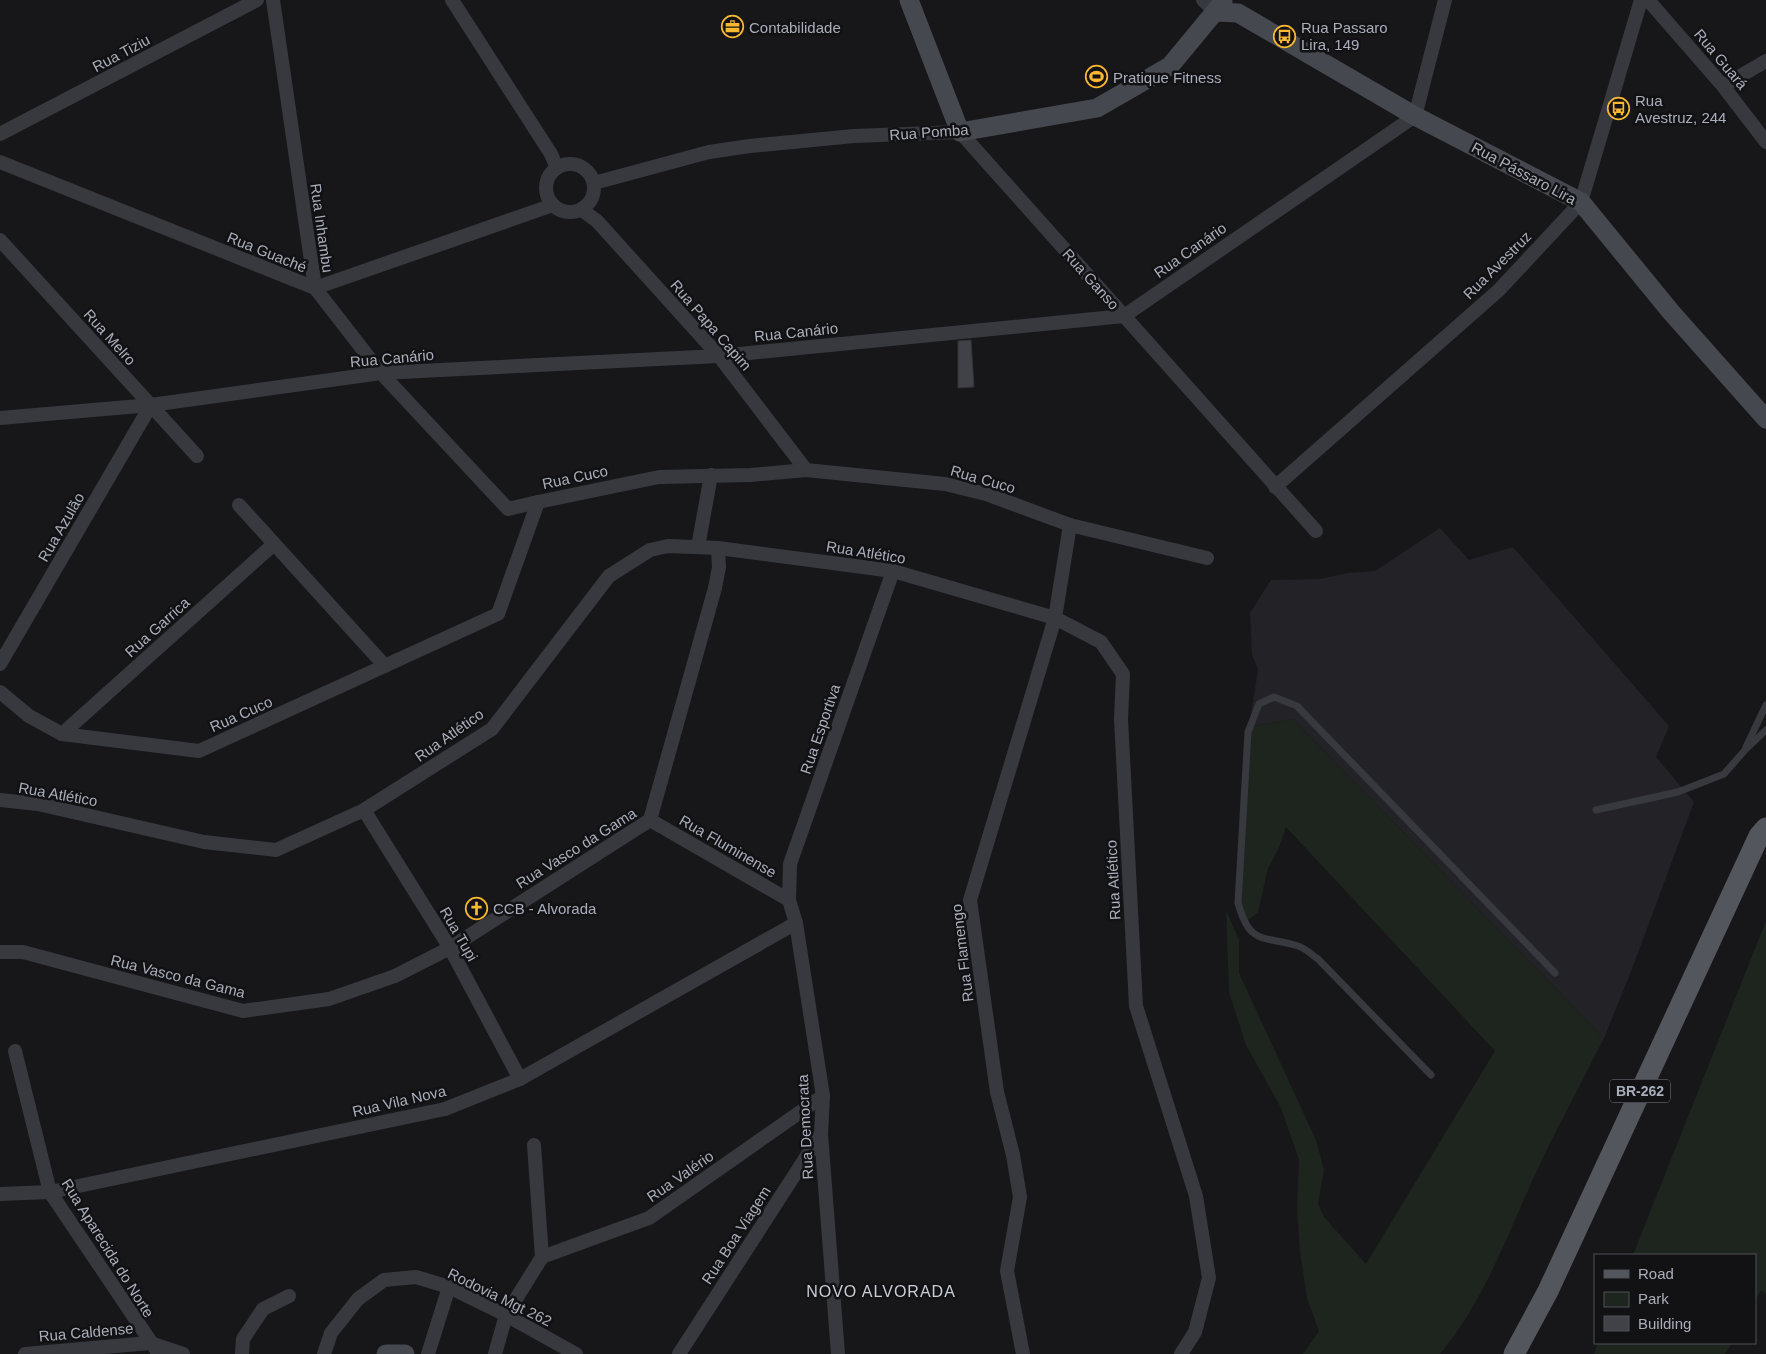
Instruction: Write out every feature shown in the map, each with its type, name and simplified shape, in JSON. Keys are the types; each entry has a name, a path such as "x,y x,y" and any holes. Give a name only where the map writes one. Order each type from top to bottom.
{"main road":[{"name":"BR-262","path":"1514,1354 1548,1291 1713,933 1759,836 1766,828"}],"street":[{"name":"Rua Tiziu","path":"0,134 257,0"},
{"name":"Rua Inhambu","path":"272,0 315,288 381,373 508,509 538,502"},
{"path":"452,0 551,154 557,168"},
{"name":"Rua Ganso","path":"909,0 960,132 1316,532"},
{"path":"1415,116 1445,0"},
{"name":"Rua Avestruz","path":"1275,487 1499,290 1581,202 1641,0"},
{"name":"Rua Guará","path":"1648,0 1724,86 1766,142"},
{"name":"Rua Pomba","path":"594,184 709,152 854,136 960,132 1097,108 1170,66 1215,4"},
{"name":"Rua Pássaro Lira","path":"1215,4 1238,13 1415,116 1581,202 1671,312 1766,419"},
{"path":"1724,86 1766,61"},
{"name":"Rua Canário","path":"0,418 151,406 381,373 719,356 1124,316 1415,116"},
{"name":"Rua Guaché","path":"0,162 315,288 553,205"},
{"path":"572,164 579,166 591,176 594,184 592,199 582,210 567,212 553,205 547,193 548,179 557,168 572,164"},
{"name":"Rua Papa Capim","path":"582,210 597,221 719,356 806,470"},
{"name":"Rua Melro","path":"0,240 196,456"},
{"name":"Rua Azulão","path":"0,664 151,406"},
{"name":"Rua Cuco","path":"0,692 29,716 62,734 199,751 498,614 538,502 659,477 751,475 806,470 945,484 986,494 1070,525 1207,558"},
{"path":"698,547 711,475"},
{"path":"239,505 385,666"},
{"name":"Rua Flamengo","path":"1023,1354 1007,1271 1020,1197 1013,1155 997,1092 970,900 1055,618 1070,525"},
{"name":"Rua Garrica","path":"62,734 274,544"},
{"name":"Rua Atlético","path":"0,800 38,804 204,842 276,850 364,810 492,729 609,576 650,550 668,546 718,548 893,571 1055,618 1101,642 1124,674 1121,719 1136,1006 1196,1196 1209,1278 1195,1332 1181,1354"},
{"name":"Rua Vasco da Gama","path":"0,952 23,952 243,1011 329,999 395,976 450,948 650,820 715,588 719,567 718,548"},
{"name":"Rua Esportiva","path":"789,900 790,864 893,571"},
{"name":"Rua Tupi","path":"364,810 450,948 520,1079"},
{"name":"Rua Fluminense","path":"650,820 789,900"},
{"name":"Rua Democrata","path":"789,900 796,923 823,1096 821,1134 838,1354"},
{"name":"Rua Vila Nova","path":"0,1194 50,1192 445,1109 520,1079 796,923"},
{"name":"Rua Aparecida do Norte","path":"16,1051 50,1192 154,1349"},
{"name":"Rua Valério","path":"542,1257 649,1218 823,1096"},
{"name":"Rua Boa Viagem","path":"679,1354 821,1134"},
{"path":"495,1354 506,1314 542,1257 534,1145"},
{"name":"Rodovia Mgt 262","path":"324,1354 331,1333 358,1299 384,1280 416,1277 449,1287 506,1314 576,1354"},
{"path":"428,1354 449,1287"},
{"path":"242,1354 243,1339 263,1309 289,1296"},
{"path":"154,1349 183,1354"},
{"name":"Rua Caldense","path":"25,1354 154,1349"},
{"path":"386,1354 406,1354"}],"lane":[{"path":"1431,1075 1318,959 1300,946 1260,939 1244,924 1238,902 1248,732 1259,704 1274,696 1297,706 1556,973"},
{"path":"1746,749 1766,705"},
{"path":"1596,810 1678,792 1724,774 1766,730"}],"shaded area":[{"path":"1440,528 1469,560 1513,547 1669,726 1656,757 1694,802 1632,969 1604,1038 1293,719 1249,727 1258,670 1252,654 1250,613 1271,580 1320,579 1348,573 1375,571"}],"green space":[{"path":"1293,719 1604,1038 1538,1168 1483,1288 1456,1333 1440,1354 1303,1354 1319,1331 1307,1298 1300,1251 1297,1210 1299,1160 1281,1108 1246,1045 1229,992 1226,910 1239,940 1239,973 1316,1140 1324,1170 1318,1204 1324,1217 1366,1264 1495,1051 1286,827 1278,850 1268,868 1258,912 1244,924 1238,903 1249,727"},
{"path":"1766,921 1766,1294 1761,1290 1756,1299 1756,1254 1633,1254"},
{"path":"1598,1344 1731,1344 1725,1354 1594,1354"}],"building":[{"path":"971,340 974,387 958,388 958,341"}],"place":[{"name":"Contabilidade","path":"733,27"},
{"name":"Rua Passaro Lira, 149","path":"1285,36"},
{"name":"Pratique Fitness","path":"1097,77"},
{"name":"Rua Avestruz, 244","path":"1619,109"},
{"name":"CCB - Alvorada","path":"477,908"}],"district":[{"name":"NOVO ALVORADA","path":"881,1291"}]}
